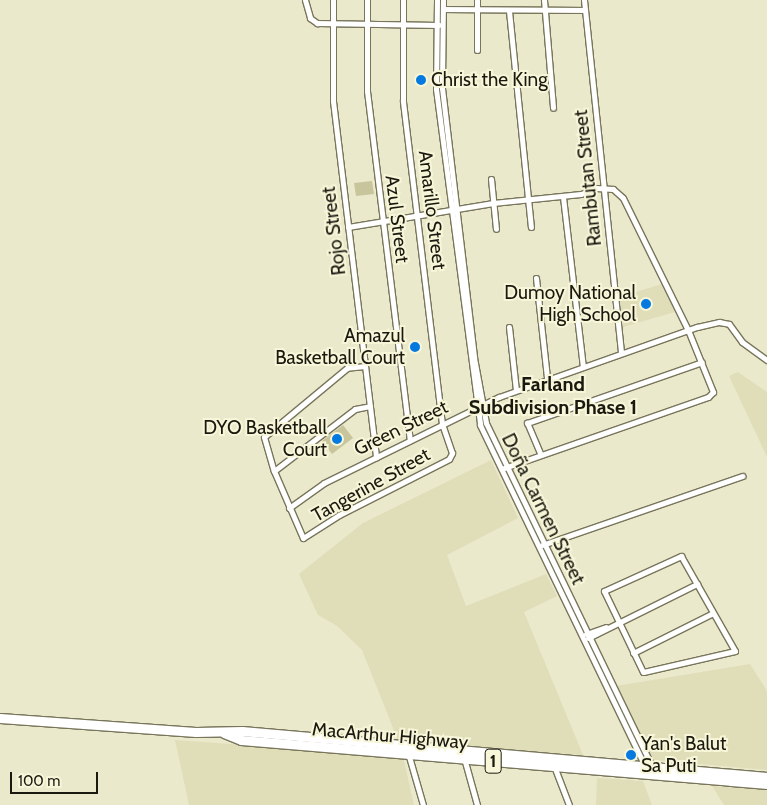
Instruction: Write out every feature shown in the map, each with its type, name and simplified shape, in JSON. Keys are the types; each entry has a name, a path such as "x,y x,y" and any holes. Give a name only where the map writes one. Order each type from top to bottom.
{"highway":[{"name":"MacArthur Highway","path":"0,718 221,732 242,731 482,756 765,780"},
{"name":"MacArthur Highway","path":"221,732 241,740 408,754 463,754"}],"street":[{"path":"305,0 312,20 332,24 439,25"},
{"name":"Rojo Street","path":"333,0 333,101 376,457"},
{"name":"Azul Street","path":"367,0 367,91 410,440"},
{"name":"Amarillo Street","path":"403,0 402,87 442,424"},
{"name":"Doña Carmen Street","path":"437,0 439,89 468,323 476,408 483,433 499,470 582,639 650,770"},
{"name":"Doña Carmen Street","path":"439,25 443,0"},
{"path":"477,0 477,50"},
{"path":"544,0 553,108"},
{"name":"Rambutan Street","path":"584,0 620,353"},
{"path":"443,9 545,12 585,10"},
{"path":"509,11 511,55 531,227"},
{"path":"491,179 496,229"},
{"path":"348,227 493,203 563,196 603,188 612,189 623,198 688,330 713,386 711,395 540,453 499,470"},
{"path":"563,196 583,366"},
{"path":"536,278 547,378"},
{"name":"Green Street","path":"289,508 320,485 482,405 547,378 688,330 726,322 742,342 767,360"},
{"name":"Doña Carmen Street","path":"468,323 482,405 489,430 650,770"},
{"path":"508,327 516,390"},
{"path":"540,453 527,423 702,362"},
{"path":"289,508 264,443 265,434 347,368 365,366"},
{"path":"274,471 355,409 370,406"},
{"name":"Tangerine Street","path":"289,508 300,536 307,538 338,515 449,459 452,451 442,424"},
{"path":"537,546 742,476"},
{"path":"681,556 697,584 735,651 643,672 604,591 681,556"},
{"path":"582,639 697,584"},
{"path":"633,652 713,613"},
{"path":"408,754 423,805"},
{"path":"463,754 477,805"},
{"path":"553,762 569,805"}],"shaded area":[{"path":"372,181 374,194 356,196 354,183"},
{"name":"Dumoy National High School","path":"662,284 675,312 623,327 619,297"},
{"path":"738,372 767,392 767,457 729,376"},
{"name":"DYO Basketball Court","path":"343,425 353,438 332,454 322,441"},
{"path":"491,460 518,518 447,555 466,606 546,574 557,596 524,612 583,755 399,743 362,650 337,626 318,615 299,574 363,523"},
{"path":"750,664 767,691 767,770 653,760 616,686"},
{"path":"175,740 403,756 414,805 189,805"},
{"path":"597,778 643,781 652,805 596,805"},
{"path":"712,786 767,790 767,805 724,805"}],"place":[{"name":"Christ the King","path":"421,80"},
{"name":"Dumoy National High School","path":"646,304"},
{"name":"Amazul Basketball Court","path":"415,347"},
{"name":"DYO Basketball Court","path":"337,439"},
{"name":"Yan's Balut Sa Puti","path":"631,755"}],"district":[{"name":"Farland Subdivision Phase 1","path":"553,396"}]}
